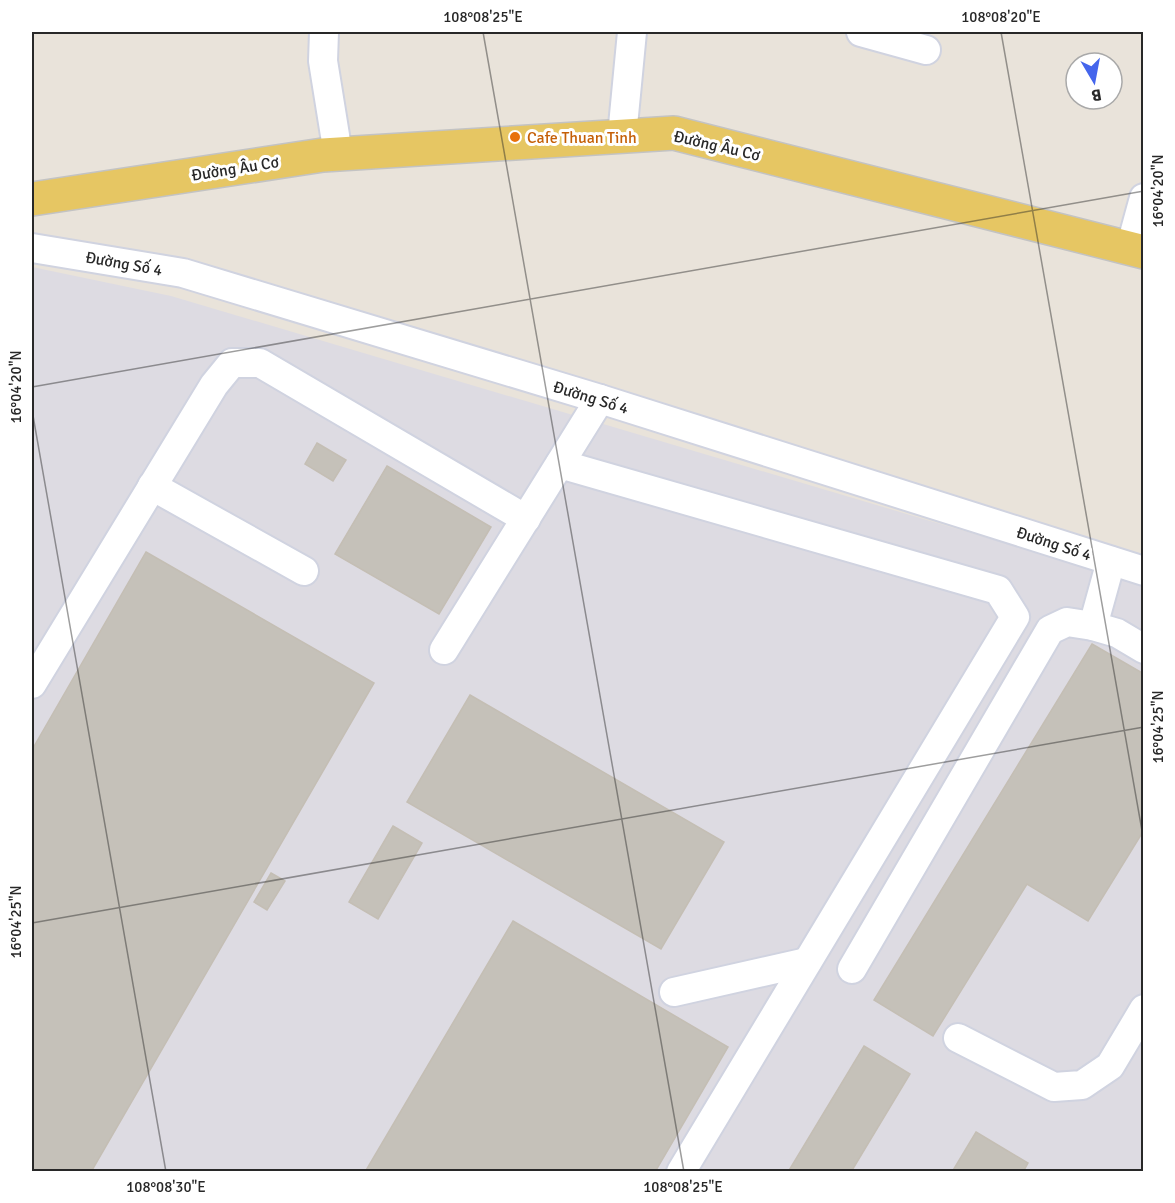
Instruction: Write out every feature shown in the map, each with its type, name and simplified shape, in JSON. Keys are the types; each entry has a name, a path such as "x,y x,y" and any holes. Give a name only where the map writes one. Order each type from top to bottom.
{"main road":[{"name":"Đường Âu Cơ","path":"32,199 338,154 674,133 1137,251"}],"street":[{"path":"324,32 323,61 338,154"},
{"path":"622,136 632,32"},
{"path":"861,32 926,50"},
{"path":"1137,251 1143,198"},
{"name":"Đường Số 4","path":"32,248 183,273 600,399 1143,571"},
{"path":"32,684 214,385 232,363 260,363 526,519"},
{"path":"444,650 600,399"},
{"path":"560,464 998,590 1015,617 681,1172"},
{"path":"152,486 304,571"},
{"path":"1093,626 1112,561"},
{"path":"852,969 1050,630 1067,622 1093,626 1117,633 1143,649"},
{"path":"674,992 807,962"},
{"path":"958,1038 1054,1087 1082,1085 1110,1066 1143,1009"}],"shaded area":[{"path":"32,267 171,296 1143,584 1143,1171 32,1171"}],"building":[{"path":"317,443 346,460 333,481 305,464"},
{"path":"387,466 491,527 439,614 335,554"},
{"path":"146,552 374,683 91,1172 32,1172 32,750"},
{"path":"1092,644 1144,674 1144,830 1088,921 1027,884 933,1036 874,1000"},
{"path":"470,695 724,842 661,949 407,802"},
{"path":"393,826 422,843 378,919 349,902"},
{"path":"271,873 285,881 267,910 254,902"},
{"path":"513,921 728,1047 655,1172 365,1172"},
{"path":"864,1046 910,1074 851,1172 788,1172"},
{"path":"976,1132 1028,1163 1023,1172 952,1172"}],"place":[{"name":"Cafe Thuan Tinh","path":"515,137"}]}
